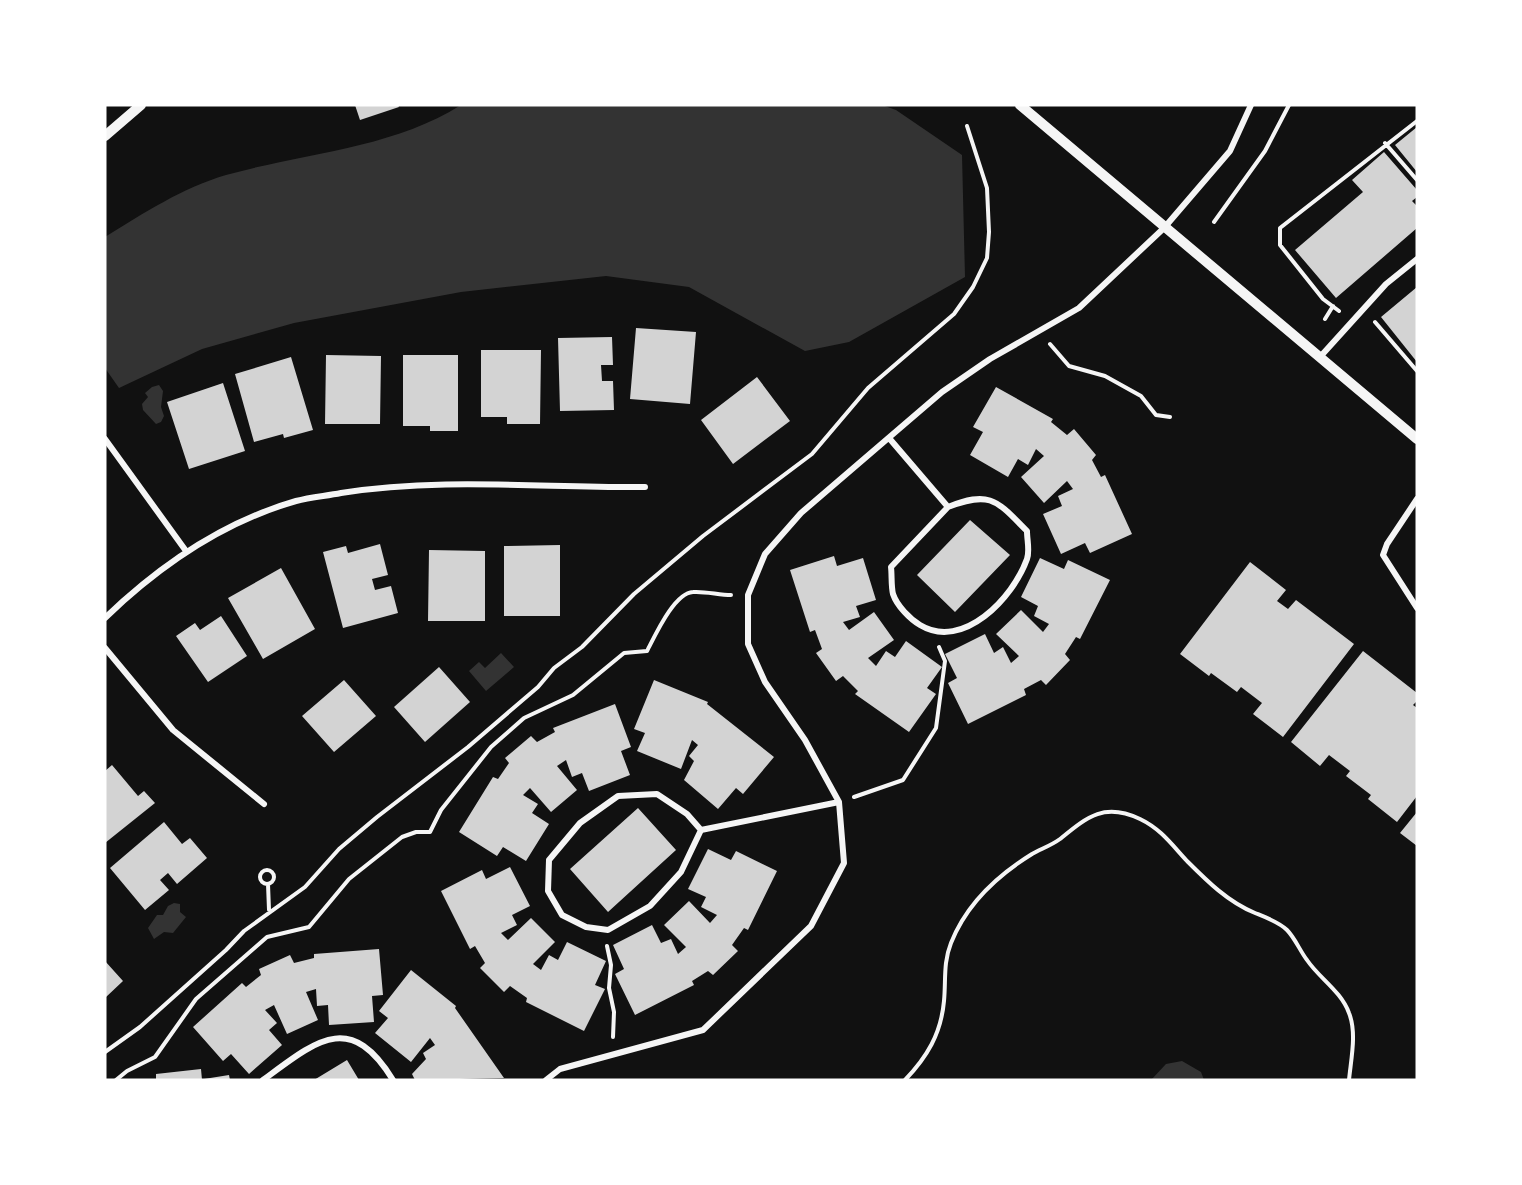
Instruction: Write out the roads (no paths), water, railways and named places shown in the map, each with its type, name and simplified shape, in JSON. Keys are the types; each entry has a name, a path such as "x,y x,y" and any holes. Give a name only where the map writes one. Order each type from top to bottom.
{"street":[{"path":"105,136 141,105"},
{"path":"1020,105 1417,439"},
{"path":"546,1080 560,1069 613,1052 703,1030 812,926 844,863 839,802 805,740 760,672 748,644 748,595 765,554 801,513 942,392 980,365 1078,308 1164,228 1230,151 1251,105"},
{"path":"1320,357 1386,284 1417,259"},
{"path":"889,438 948,507"},
{"path":"105,439 186,551"},
{"path":"105,618 130,594 186,551 237,524 297,501 379,487 645,487"},
{"path":"974,497 1001,505 1027,531 1028,557 1013,586 976,623 952,633 932,632 910,619 893,595 891,567 948,507 974,497"},
{"path":"1417,499 1387,544 1383,555 1417,608"},
{"path":"105,648 173,730 264,804"},
{"path":"657,794 687,813 701,830 681,872 650,906 608,930 586,927 562,915 548,891 549,860 580,823 618,796 657,794"},
{"path":"701,830 839,802"},
{"path":"263,1080 324,1040 354,1039 376,1054 393,1080"}]}
